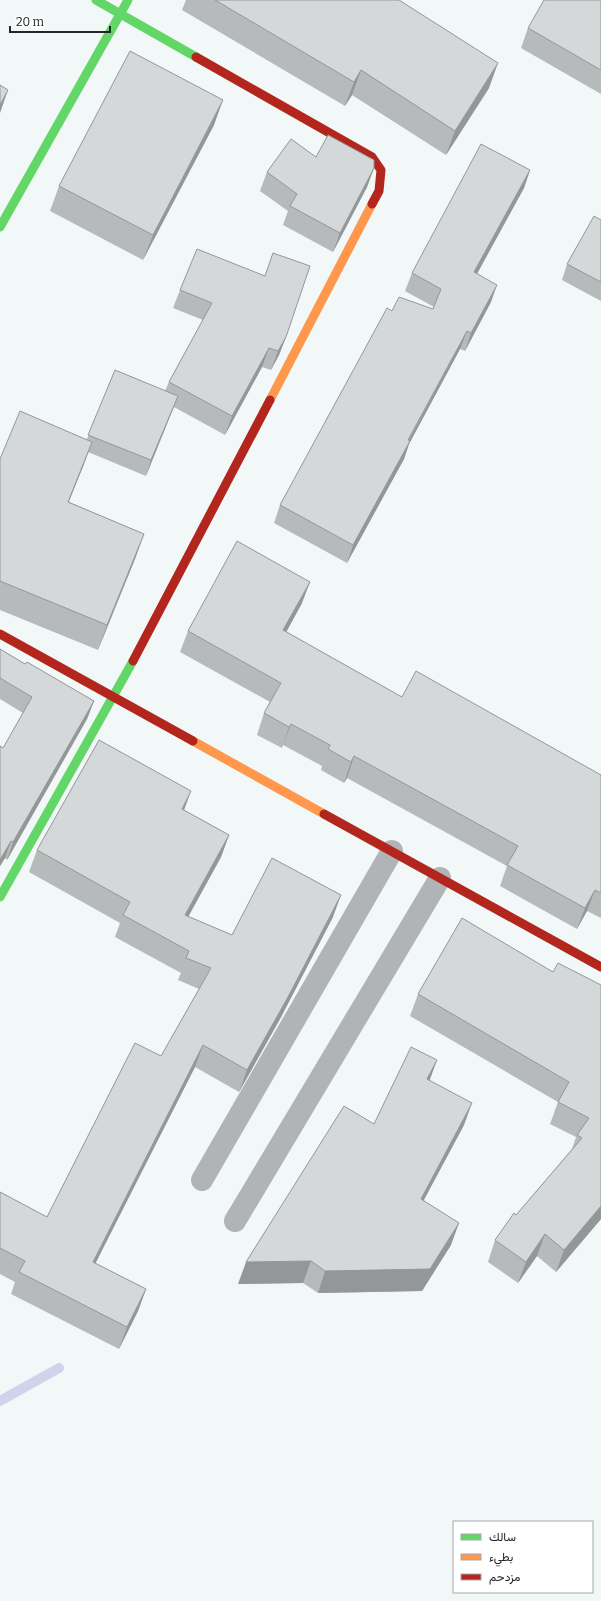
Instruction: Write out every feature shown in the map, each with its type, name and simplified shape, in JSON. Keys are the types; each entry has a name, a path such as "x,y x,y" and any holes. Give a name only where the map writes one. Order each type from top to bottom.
{"street":[{"path":"0,897 114,697 379,191 381,170 372,156 96,0"},
{"path":"0,227 128,0"},
{"path":"0,634 601,967"},
{"path":"202,1180 392,851"},
{"path":"235,1221 440,878"}],"building":[{"path":"215,0 399,0 498,63 455,131 361,70 354,82"},
{"path":"544,0 601,0 601,70 528,28"},
{"path":"130,51 223,100 153,235 59,186"},
{"path":"0,85 8,90 0,105"},
{"path":"328,135 374,160 374,168 340,233 290,206 297,194 267,172 291,139 316,157"},
{"path":"481,144 530,170 474,272 497,285 471,333 467,331 408,440 410,441 353,545 280,505 387,308 392,311 399,297 433,309 441,289 412,273"},
{"path":"594,216 601,220 601,282 567,264"},
{"path":"197,249 265,276 273,253 310,266 286,337 278,351 269,348 232,416 169,382 212,303 180,290"},
{"path":"115,370 178,396 151,460 88,435"},
{"path":"20,411 92,442 68,502 144,534 107,625 0,581 0,459"},
{"path":"237,541 310,582 283,630 402,697 416,671 601,775 601,893 595,890 585,908 507,865 518,846 354,756 351,762 328,749 330,745 291,724 289,727 264,713 281,683 188,631"},
{"path":"0,649 25,664 27,662 94,701 13,842 11,841 0,860 0,746 3,748 32,697 0,678"},
{"path":"99,740 191,791 182,809 229,835 185,915 232,935 272,858 341,895 288,997 247,1070 203,1045 93,1262 146,1289 127,1327 19,1272 25,1261 0,1248 0,1192 47,1217 135,1043 161,1056 211,968 186,958 189,951 123,915 130,902 37,850"},
{"path":"462,918 553,972 558,963 601,985 601,1206 564,1250 545,1234 526,1262 495,1240 514,1213 516,1215 582,1138 577,1135 589,1118 558,1102 569,1082 418,994"},
{"path":"411,1047 437,1060 427,1079 472,1103 421,1199 459,1223 430,1269 325,1271 311,1261 246,1262 344,1106 374,1124"}],"waterway":[{"path":"0,1401 59,1368"}],"traffic: fast":[{"path":"96,0 196,57"},
{"path":"0,227 128,0"},
{"path":"0,897 133,661"}],"traffic: slow":[{"path":"270,400 372,204"},
{"path":"193,741 324,814"}],"traffic: jam":[{"path":"196,57 372,157 381,170 379,191 372,204"},
{"path":"133,661 270,400"},
{"path":"0,634 193,741"},
{"path":"324,814 601,967"}]}
